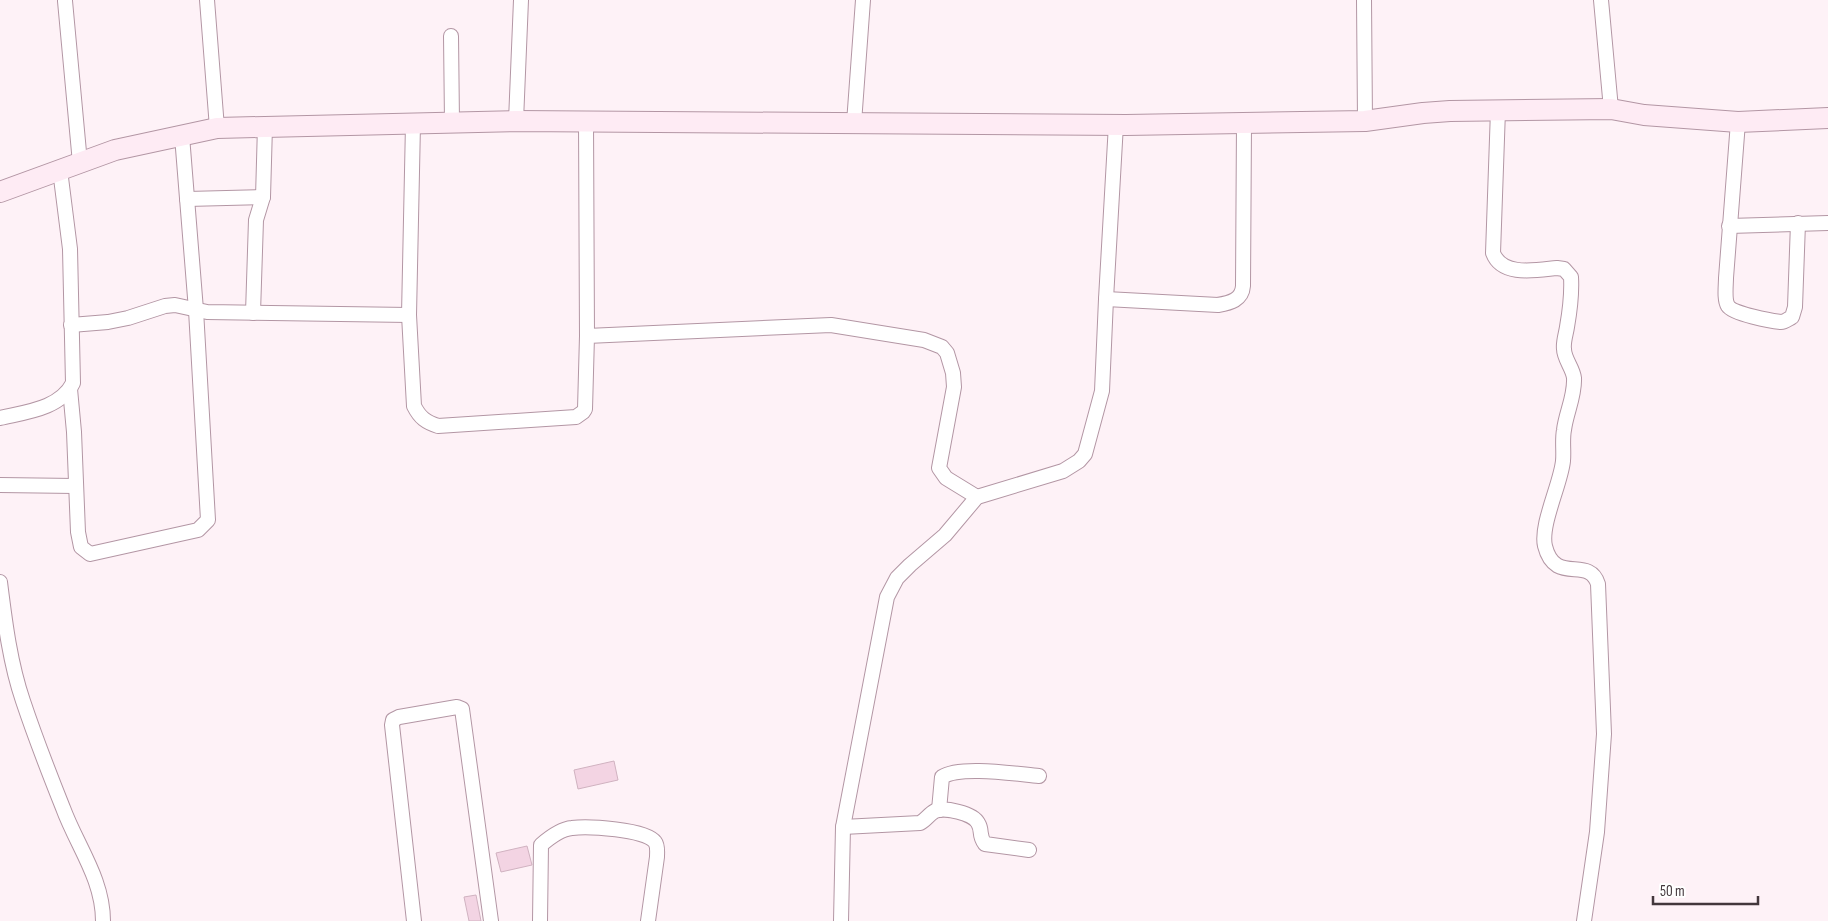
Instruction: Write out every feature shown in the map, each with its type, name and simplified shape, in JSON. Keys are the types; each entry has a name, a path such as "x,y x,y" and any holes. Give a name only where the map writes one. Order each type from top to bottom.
{"street":[{"path":"207,0 217,128"},
{"path":"516,121 521,0"},
{"path":"854,123 863,0"},
{"path":"1364,0 1365,121"},
{"path":"1601,0 1611,109"},
{"path":"65,1 80,163"},
{"path":"451,36 452,122"},
{"path":"0,192 115,150 217,128 265,126 516,121 1244,123 1365,121 1423,112 1611,109 1644,115 1738,122 1828,118"},
{"path":"1498,110 1493,252 1495,257 1502,265 1513,270 1557,268 1564,269 1571,277 1571,302 1564,348 1573,373 1573,388 1564,428 1563,460 1544,542 1547,553 1555,565 1559,568 1578,569 1588,572 1598,584 1604,734 1597,832 1584,921"},
{"path":"413,124 409,315 414,406 418,415 426,422 438,426 571,418 580,415 585,408 587,336 586,121"},
{"path":"1738,122 1726,278 1728,306 1731,309 1752,316 1784,322 1792,317 1795,307 1798,224"},
{"path":"1106,299 1218,304 1230,303 1240,296 1244,286 1244,123"},
{"path":"841,921 842,826 887,597 897,578 946,535 977,497 1063,471 1079,461 1085,454 1102,391 1116,124"},
{"path":"253,312 256,220 263,197 265,126"},
{"path":"70,389 74,432 78,532 81,547 90,554 198,530 205,524 208,520 196,310 182,136"},
{"path":"0,418 46,406 70,389 73,383 70,249 60,170"},
{"path":"187,199 263,197"},
{"path":"1729,226 1828,223"},
{"path":"71,325 108,322 175,305 207,312 409,315"},
{"path":"587,336 831,325 924,340 942,347 947,352 953,373 954,387 939,468 946,478 977,497"},
{"path":"0,485 75,486"},
{"path":"0,582 6,628 23,700 64,810 98,885 103,904 103,921"},
{"path":"414,921 392,725 393,720 398,717 457,707 462,709 491,921"},
{"path":"939,810 942,777 948,774 964,771 1039,776"},
{"path":"842,826 920,823 926,820 933,812 939,810 967,813 974,817 978,823 979,835 985,844 1029,850"},
{"path":"540,921 541,845 547,839 570,828 622,830 643,834 655,841 658,846 648,921"}],"building":[{"path":"614,761 618,780 578,789 574,770"},
{"path":"527,846 532,865 501,872 496,853"},
{"path":"476,895 481,921 469,921 464,897"}]}
